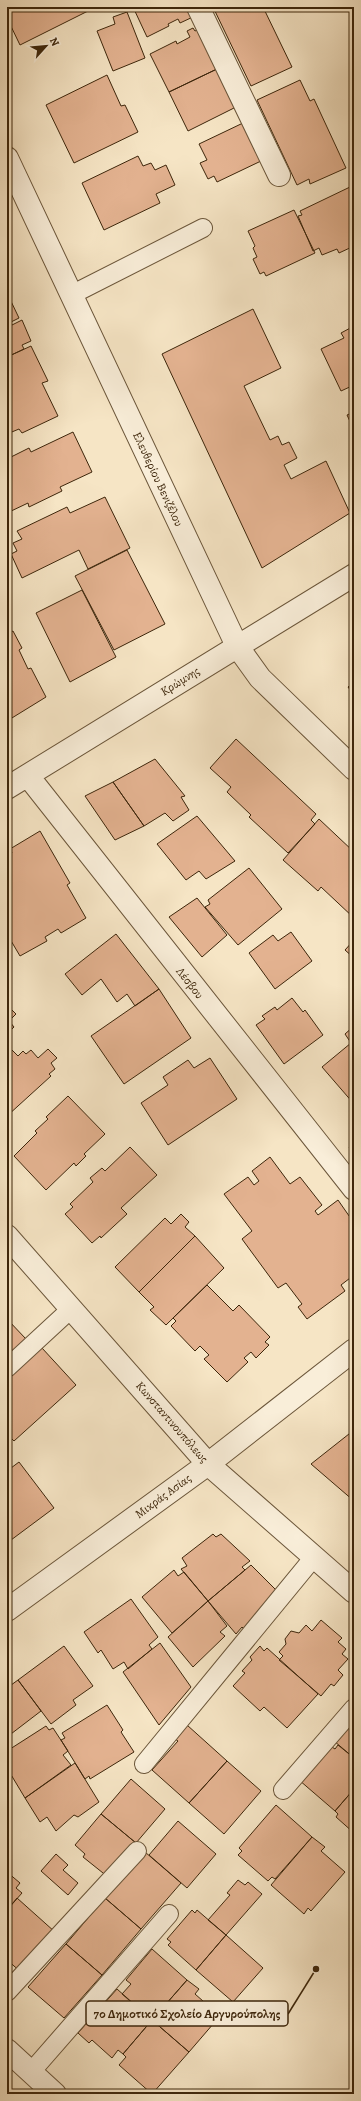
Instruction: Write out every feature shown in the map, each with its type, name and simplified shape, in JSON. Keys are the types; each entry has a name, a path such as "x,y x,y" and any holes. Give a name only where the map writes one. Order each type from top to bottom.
{"street":[{"path":"198,7 279,175"},
{"name":"Ελευθερίου Βενιζέλου","path":"7,158 237,646 260,678 354,769"},
{"name":"Κρώμνης","path":"7,788 354,575"},
{"name":"Λέσβου","path":"28,776 354,1189"},
{"name":"Κωνσταντινουπόλεως","path":"7,1236 208,1464 354,1592"},
{"name":"Μικράς Ασίας","path":"7,1610 208,1464 354,1350"},
{"path":"7,2050 31,2072 48,2092"}],"lane":[{"path":"71,295 203,228"},
{"path":"7,1368 72,1308"},
{"path":"144,1764 314,1558"},
{"path":"283,1790 354,1708"},
{"path":"7,1992 136,1852"},
{"path":"31,2072 169,1914"}],"building":[{"path":"7,7 89,7 90,10 20,45 7,18"},
{"path":"133,7 190,7 195,16 180,23 178,19 168,24 169,26 147,37"},
{"path":"213,7 263,7 292,67 251,86"},
{"path":"127,12 145,58 113,71 97,31 115,24 113,17"},
{"path":"193,28 195,31 202,28 221,67 169,92 150,54 176,41 177,44 190,37 187,31"},
{"path":"217,69 236,107 188,131 169,92"},
{"path":"107,75 121,106 125,105 138,132 74,163 46,105"},
{"path":"300,80 310,101 314,99 346,168 310,184 309,179 297,185 257,100"},
{"path":"243,123 261,161 217,182 214,176 208,179 200,163 207,160 199,144"},
{"path":"138,156 143,166 151,163 155,170 166,165 175,185 156,194 160,203 104,230 82,183"},
{"path":"350,187 354,196 354,246 339,253 337,249 322,255 319,248 313,251 298,216 302,215 300,211"},
{"path":"294,210 315,253 266,276 264,272 260,274 253,259 257,257 253,248 255,246 248,231"},
{"path":"8,295 19,318 11,322 12,325 22,320 31,341 22,345 24,349 7,357"},
{"path":"253,309 281,368 244,386 270,440 278,436 282,445 289,442 297,458 284,465 291,479 326,461 350,513 262,568 162,354"},
{"path":"354,326 354,385 341,391 321,349 344,338 341,333"},
{"path":"31,346 48,381 42,383 58,416 22,433 19,429 7,434 7,357"},
{"path":"354,412 354,430 347,415"},
{"path":"73,432 92,472 60,487 62,491 29,507 28,503 7,513 7,459 29,448 31,452"},
{"path":"105,497 130,548 88,569 79,550 22,578 11,554 17,551 13,543 22,539 17,531 67,507 70,513"},
{"path":"127,550 165,624 114,650 75,576"},
{"path":"82,590 116,657 70,682 36,613"},
{"path":"13,631 22,648 19,650 28,669 31,668 46,697 7,721 7,634"},
{"path":"354,682 354,695 348,687"},
{"path":"236,739 316,814 311,820 315,824 288,853 249,817 251,815 227,792 231,787 210,768"},
{"path":"155,759 185,796 181,797 189,810 173,821 165,813 144,826 113,782"},
{"path":"113,782 144,826 115,840 85,796"},
{"path":"197,816 235,861 206,879 199,871 186,880 157,844"},
{"path":"319,819 354,852 354,918 321,887 318,891 283,860"},
{"path":"40,831 70,883 67,885 86,918 61,933 58,929 45,937 47,941 20,956 7,934 7,855 12,853 10,849"},
{"path":"249,868 282,909 238,945 205,907 210,904 208,900"},
{"path":"197,898 227,935 202,957 169,917"},
{"path":"291,932 312,961 275,989 249,953 273,935 278,941"},
{"path":"116,934 159,989 135,1006 127,994 117,1002 101,979 82,995 65,974"},
{"path":"354,940 354,958 345,950"},
{"path":"159,989 191,1038 124,1084 91,1036"},
{"path":"292,998 303,1012 305,1010 323,1035 284,1064 256,1025 265,1019 262,1016 275,1007 277,1010"},
{"path":"7,1005 16,1014 9,1021 14,1027 7,1034"},
{"path":"354,1026 354,1104 322,1067 351,1043 345,1034"},
{"path":"7,1045 18,1056 23,1051 26,1054 31,1050 38,1058 48,1049 57,1058 51,1063 55,1069 49,1074 51,1076 7,1116"},
{"path":"210,1058 237,1099 168,1145 141,1103 168,1085 163,1077 188,1060 194,1068"},
{"path":"68,1096 105,1134 84,1154 86,1156 76,1166 74,1163 46,1190 14,1156 37,1133 35,1131 48,1119 46,1117"},
{"path":"354,1143 354,1154 349,1147"},
{"path":"130,1147 157,1175 121,1208 127,1214 101,1238 100,1236 92,1243 65,1214 73,1207 70,1204 93,1182 90,1178 102,1168 105,1171"},
{"path":"270,1157 290,1184 300,1177 322,1205 315,1211 318,1215 338,1200 354,1223 354,1226 350,1229 354,1234 354,1275 341,1285 345,1291 307,1319 298,1307 302,1304 286,1283 278,1288 242,1239 252,1231 224,1194 248,1177 254,1185 259,1181 252,1171"},
{"path":"181,1214 189,1222 185,1227 195,1236 139,1292 115,1267 165,1218 171,1224"},
{"path":"195,1236 224,1268 166,1325 150,1310 154,1307 139,1292"},
{"path":"207,1285 233,1311 239,1305 270,1337 265,1342 269,1345 256,1358 251,1352 244,1358 248,1362 227,1382 204,1359 209,1355 200,1346 195,1351 171,1326 176,1321 173,1318"},
{"path":"7,1319 26,1339 7,1358"},
{"path":"42,1348 76,1385 14,1441 7,1434 7,1380"},
{"path":"354,1430 354,1501 311,1464"},
{"path":"19,1462 54,1508 7,1543 7,1471"},
{"path":"213,1534 216,1537 221,1534 250,1561 242,1567 245,1570 208,1601 181,1569 187,1566 182,1558"},
{"path":"251,1565 278,1592 245,1630 242,1627 236,1634 208,1601"},
{"path":"174,1570 178,1576 184,1572 208,1601 172,1633 142,1597"},
{"path":"131,1599 158,1637 149,1645 152,1649 128,1669 124,1662 113,1669 101,1650 98,1653 84,1632"},
{"path":"208,1601 227,1626 220,1632 225,1636 193,1667 168,1637"},
{"path":"321,1620 342,1638 338,1642 346,1649 342,1654 348,1659 338,1670 343,1675 334,1686 331,1684 321,1696 279,1660 283,1656 279,1652 286,1644 285,1639 291,1631 299,1633 306,1625 312,1631"},
{"path":"160,1643 191,1687 159,1725 123,1672"},
{"path":"64,1646 93,1686 73,1700 76,1705 51,1724 18,1680"},
{"path":"260,1646 264,1651 267,1648 318,1694 287,1728 264,1707 260,1711 233,1686 245,1673 242,1671 252,1660 250,1657"},
{"path":"18,1680 41,1711 7,1737 7,1688"},
{"path":"107,1705 123,1730 121,1732 134,1752 90,1779 89,1776 85,1779 61,1740 65,1738 62,1733"},
{"path":"354,1717 354,1758 334,1741"},
{"path":"187,1725 227,1761 189,1803 152,1770 178,1741 175,1739"},
{"path":"46,1726 49,1730 53,1728 68,1751 63,1755 71,1765 25,1798 7,1768 7,1751"},
{"path":"329,1745 335,1749 338,1745 354,1758 354,1789 335,1811 299,1780"},
{"path":"227,1761 261,1791 224,1834 189,1803"},
{"path":"75,1763 99,1802 78,1817 74,1815 56,1831 47,1817 40,1822 25,1798"},
{"path":"131,1779 165,1809 136,1843 101,1814"},
{"path":"354,1789 354,1833 336,1817 338,1814 335,1811"},
{"path":"276,1805 312,1837 275,1879 272,1877 268,1881 238,1855 242,1851 239,1848"},
{"path":"101,1814 136,1843 108,1877 83,1857 85,1854 75,1845"},
{"path":"178,1821 216,1854 187,1888 149,1855"},
{"path":"312,1837 325,1847 321,1851 345,1872 311,1911 308,1908 304,1914 271,1885"},
{"path":"145,1852 181,1883 141,1929 105,1898"},
{"path":"56,1854 68,1865 63,1870 78,1883 68,1895 41,1871"},
{"path":"7,1872 20,1883 16,1888 22,1893 7,1910"},
{"path":"238,1880 245,1885 248,1882 262,1894 226,1935 208,1920 230,1895 227,1893"},
{"path":"17,1898 55,1932 21,1972 7,1960 7,1910"},
{"path":"105,1898 141,1929 102,1975 66,1944"},
{"path":"192,1910 195,1913 197,1910 226,1935 196,1970 168,1945 171,1942 167,1939"},
{"path":"226,1935 263,1968 233,2002 196,1970"},
{"path":"66,1944 102,1975 64,2018 28,1987"},
{"path":"152,1949 187,1980 152,2020 122,1994 131,1984 126,1980"},
{"path":"187,1980 199,1989 195,1994 220,2016 189,2052 152,2020"},
{"path":"117,1989 152,2020 123,2054 118,2050 112,2058 92,2040 89,2043 78,2033"},
{"path":"152,2020 189,2052 152,2094 119,2065 126,2057 123,2054"},
{"path":"354,2085 354,2094 346,2094"}],"place":[{"name":"7ο Δημοτικό Σχολείο Αργυρούπολης","path":"316,1969"}]}
